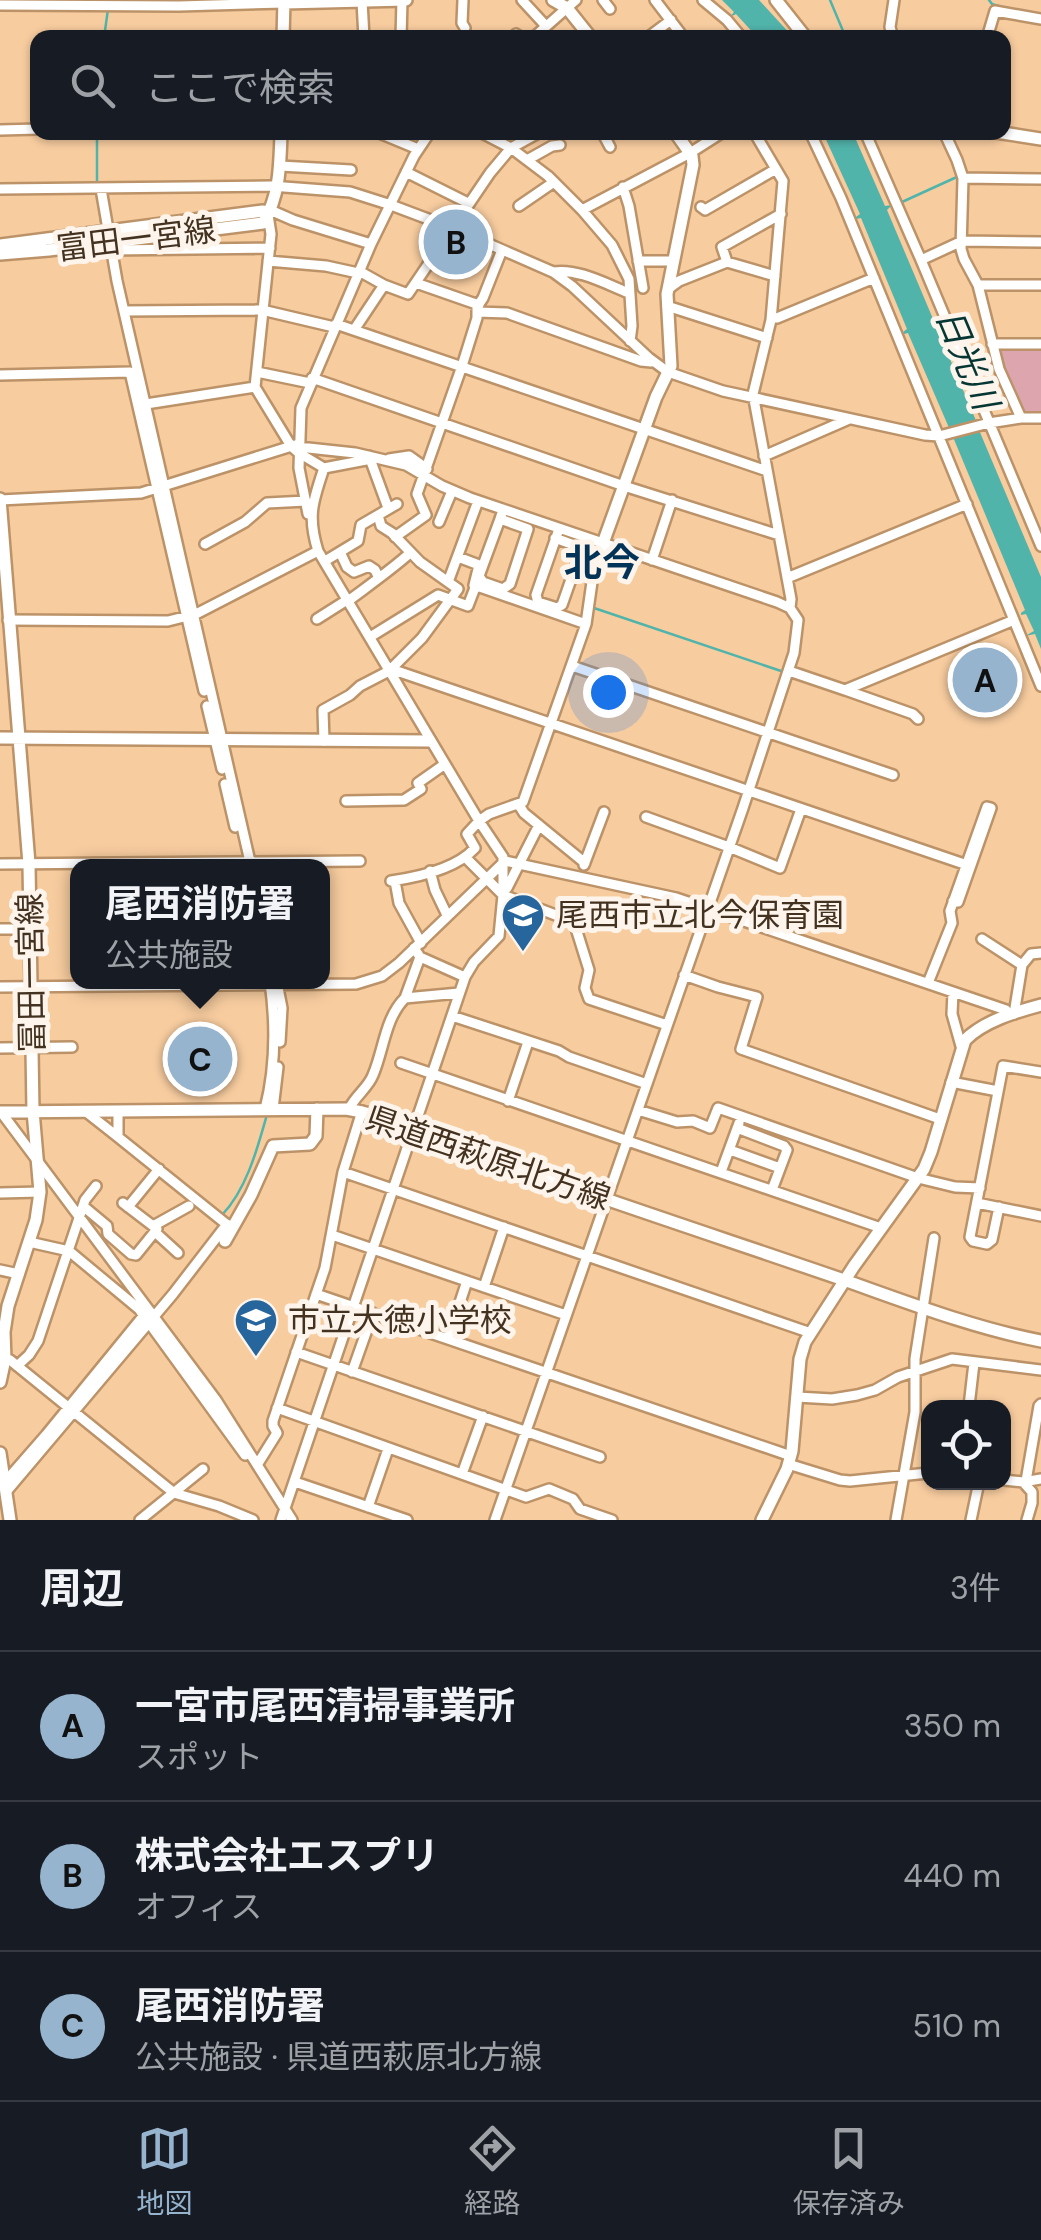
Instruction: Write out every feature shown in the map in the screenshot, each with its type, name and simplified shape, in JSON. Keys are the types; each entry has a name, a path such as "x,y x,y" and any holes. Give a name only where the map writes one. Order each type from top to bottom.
{"main road":[{"path":"284,30 284,1 404,0"},
{"path":"553,0 571,4 586,30"},
{"path":"776,0 800,30"},
{"path":"1011,134 1041,139"},
{"path":"269,213 276,196 281,140"},
{"path":"594,568 668,372 668,289 692,165 690,153 681,140"},
{"name":"富田一宮線","path":"0,254 263,223 269,213"},
{"name":"富田一宮線","path":"0,245 109,241"},
{"name":"冨田一宮線","path":"0,500 28,864 33,1111 40,1192 29,1242 5,1299 5,1359 0,1382"},
{"path":"0,738 430,740"},
{"path":"762,1520 790,1460 800,1359 811,1333 844,1280 918,1178 932,1152 961,1046 972,1032 1041,1005"},
{"path":"225,1241 273,1146 310,1144 316,1136 317,1109"},
{"name":"県道西萩原北方線","path":"0,1112 356,1110 922,1308 1041,1341"},
{"path":"0,1453 12,1518"}],"street":[{"path":"402,30 404,0"},
{"path":"463,0 465,28"},
{"path":"522,0 546,26"},
{"path":"654,0 678,30"},
{"path":"703,0 735,30"},
{"path":"891,30 894,0"},
{"path":"0,5 284,1"},
{"path":"362,1 364,30"},
{"path":"541,30 571,4"},
{"path":"523,21 532,11"},
{"path":"990,30 996,11 1041,20"},
{"path":"657,30 670,20"},
{"path":"0,130 30,129"},
{"path":"398,140 418,149"},
{"path":"286,1515 465,977 500,936 505,861 318,551 298,468 301,408 311,380 371,244 424,140"},
{"path":"496,140 554,182 620,258 629,280 630,341"},
{"path":"268,261 359,272 408,294 468,204 519,140"},
{"path":"607,140 610,146"},
{"path":"582,210 710,140"},
{"path":"759,140 783,181 772,317 756,399 790,608"},
{"path":"814,140 1041,686"},
{"path":"869,140 1041,546"},
{"path":"948,140 963,178 964,260 978,285 998,369 1020,418"},
{"path":"527,160 560,144"},
{"path":"280,166 351,170"},
{"path":"701,207 705,210 776,169"},
{"path":"406,172 468,204"},
{"path":"963,178 1041,179"},
{"path":"519,206 554,182"},
{"path":"0,189 276,186 350,192 452,228 553,272 668,372 756,399 910,433 939,436 989,423 1041,418"},
{"path":"623,187 625,216 643,288"},
{"path":"98,189 161,487"},
{"path":"369,456 366,460 324,468 297,447 255,386 270,248 269,213 371,244"},
{"path":"728,262 722,247 781,214"},
{"path":"109,241 270,248"},
{"path":"922,260 962,242 1041,242"},
{"path":"395,538 426,516 417,494 478,308 502,250"},
{"path":"620,258 674,261"},
{"path":"668,289 728,262 775,276"},
{"path":"553,272 564,270 629,292"},
{"path":"772,317 778,318 874,278"},
{"path":"416,283 478,308 507,313 655,363"},
{"path":"354,330 384,285"},
{"path":"978,285 1041,285"},
{"path":"667,306 767,338"},
{"path":"124,311 262,310 354,330 767,471"},
{"path":"992,344 1041,344"},
{"path":"0,374 130,372 161,487 246,859"},
{"path":"256,372 311,380 779,535"},
{"path":"146,404 255,386"},
{"path":"766,455 849,419"},
{"path":"0,500 130,495 297,447 369,456 426,472 452,491 478,501 501,514 528,530 510,584 503,589 483,582 479,576 501,514"},
{"path":"766,455 788,578"},
{"path":"325,562 358,541 361,526 393,506 369,456"},
{"path":"312,532 310,516 324,468"},
{"path":"440,522 452,491"},
{"path":"652,560 672,500"},
{"path":"448,582 478,501"},
{"path":"204,544 246,522 268,503 306,502"},
{"path":"788,578 966,504"},
{"path":"495,1520 768,733 798,628 790,608 757,594 501,514"},
{"path":"324,740 324,710 390,670 422,638 458,589 380,526 378,515"},
{"path":"557,534 582,548 562,605 557,608 538,602 536,595 557,534"},
{"path":"8,620 168,620 190,616 318,551"},
{"path":"340,552 354,572 369,566 378,576"},
{"path":"316,618 373,584 410,553"},
{"path":"458,556 479,565 473,580 476,586 586,624"},
{"path":"258,1465 277,1433 272,1426 277,1408 332,1235 356,1110 354,1100 370,1082 392,1016 405,998 418,949 393,881 466,858 475,848 467,834 478,821 523,802 586,624 594,568"},
{"path":"370,637 438,595 468,606 476,586"},
{"path":"845,690 1014,620"},
{"path":"572,666 893,774"},
{"path":"390,670 968,865"},
{"path":"788,671 918,719"},
{"path":"346,801 404,800 421,789 418,782 444,764"},
{"path":"518,805 585,863"},
{"path":"646,817 780,868 801,808"},
{"path":"928,984 952,923 953,901 968,865 991,808 987,808 968,865"},
{"path":"581,878 604,812"},
{"path":"503,895 539,825"},
{"path":"466,858 503,895 574,922 589,970 584,988 589,999 668,1025"},
{"path":"330,862 360,861"},
{"path":"505,861 654,892 1012,1014 1022,964 1031,954 1041,952"},
{"path":"330,984 356,984 382,976 418,949 447,915 505,861"},
{"path":"0,864 70,864"},
{"path":"430,871 447,915"},
{"path":"0,929 29,929"},
{"path":"982,938 1022,964"},
{"path":"418,949 465,977"},
{"path":"684,975 757,997 741,1049 940,1119"},
{"path":"0,987 70,986"},
{"path":"269,1109 282,1026 282,1008 276,989"},
{"path":"953,992 952,1014 961,1046"},
{"path":"405,998 459,994"},
{"path":"452,1016 647,1084"},
{"path":"508,1101 528,1042"},
{"path":"0,1048 72,1047"},
{"path":"402,1063 881,1228"},
{"path":"999,1207 992,1240 987,1244 973,1241 970,1237 1003,1066 1041,1072"},
{"path":"951,1082 998,1092"},
{"path":"638,1110 710,1128 718,1108 918,1178 980,1188"},
{"path":"5,1487 230,1226 85,1111"},
{"path":"118,1111 118,1137"},
{"path":"0,1112 93,1232 286,1515"},
{"path":"721,1172 740,1115"},
{"path":"737,1128 787,1150 772,1190"},
{"path":"730,1150 780,1168"},
{"path":"158,1170 126,1205 176,1251 166,1260"},
{"path":"343,1172 811,1333"},
{"path":"17,1366 38,1342 83,1206 96,1186"},
{"path":"0,1193 40,1192"},
{"path":"977,1203 1041,1216"},
{"path":"83,1206 131,1254 136,1254 154,1229 190,1206"},
{"path":"484,1287 504,1227"},
{"path":"332,1235 566,1315"},
{"path":"896,1520 915,1412 914,1372 934,1238"},
{"path":"29,1242 69,1251 149,1318 216,1400 286,1515"},
{"path":"0,1270 18,1274"},
{"path":"448,1339 467,1281"},
{"path":"316,1294 840,1480 921,1475"},
{"path":"352,1372 373,1313"},
{"path":"296,1352 600,1457"},
{"path":"5,1359 174,1493 253,1520"},
{"path":"797,1397 857,1395 952,1359 1041,1370"},
{"path":"970,1400 974,1363"},
{"path":"1027,1520 1036,1505 1024,1482 1041,1404"},
{"path":"277,1408 526,1497 549,1489 574,1498 580,1509 612,1520"},
{"path":"462,1474 483,1416"},
{"path":"368,1507 388,1449"},
{"path":"140,1520 203,1469"},
{"path":"1011,1481 1041,1479"},
{"path":"295,1482 406,1520"},
{"path":"972,1520 978,1490"},
{"path":"226,1520 238,1512"}],"shaded area":[{"path":"1041,345 1041,416 1022,416 1000,368 997,348"}],"water":[{"path":"722,0 759,0 787,30 751,30 736,14 730,17 734,12"},
{"path":"826,140 856,140 885,206 892,205 887,210 977,423 950,430 908,333 903,332 907,329 861,218 856,219 860,214"},
{"path":"979,430 1041,577 1041,649 1035,634 1025,636 1034,631 1026,614 1021,615 1025,610 953,437"}],"waterway":[{"path":"830,0 843,30"},
{"path":"989,0 1005,8"},
{"path":"105,30 108,9"},
{"path":"97,140 97,186"},
{"path":"902,202 959,176"},
{"path":"98,198 101,222"},
{"path":"107,252 110,266"},
{"path":"594,608 781,671"},
{"path":"222,1215 244,1182 266,1118"}],"place":[{"name":"株式会社エスプリ","path":"456,242"},
{"name":"一宮市尾西清掃事業所","path":"985,680"},
{"name":"尾西市立北今保育園","path":"523,953"},
{"name":"尾西消防署","path":"200,1059"},
{"name":"市立大徳小学校","path":"256,1358"}],"district":[{"name":"北今","path":"602,563"}],"water label":[{"name":"日光川","path":"967,359"}]}
